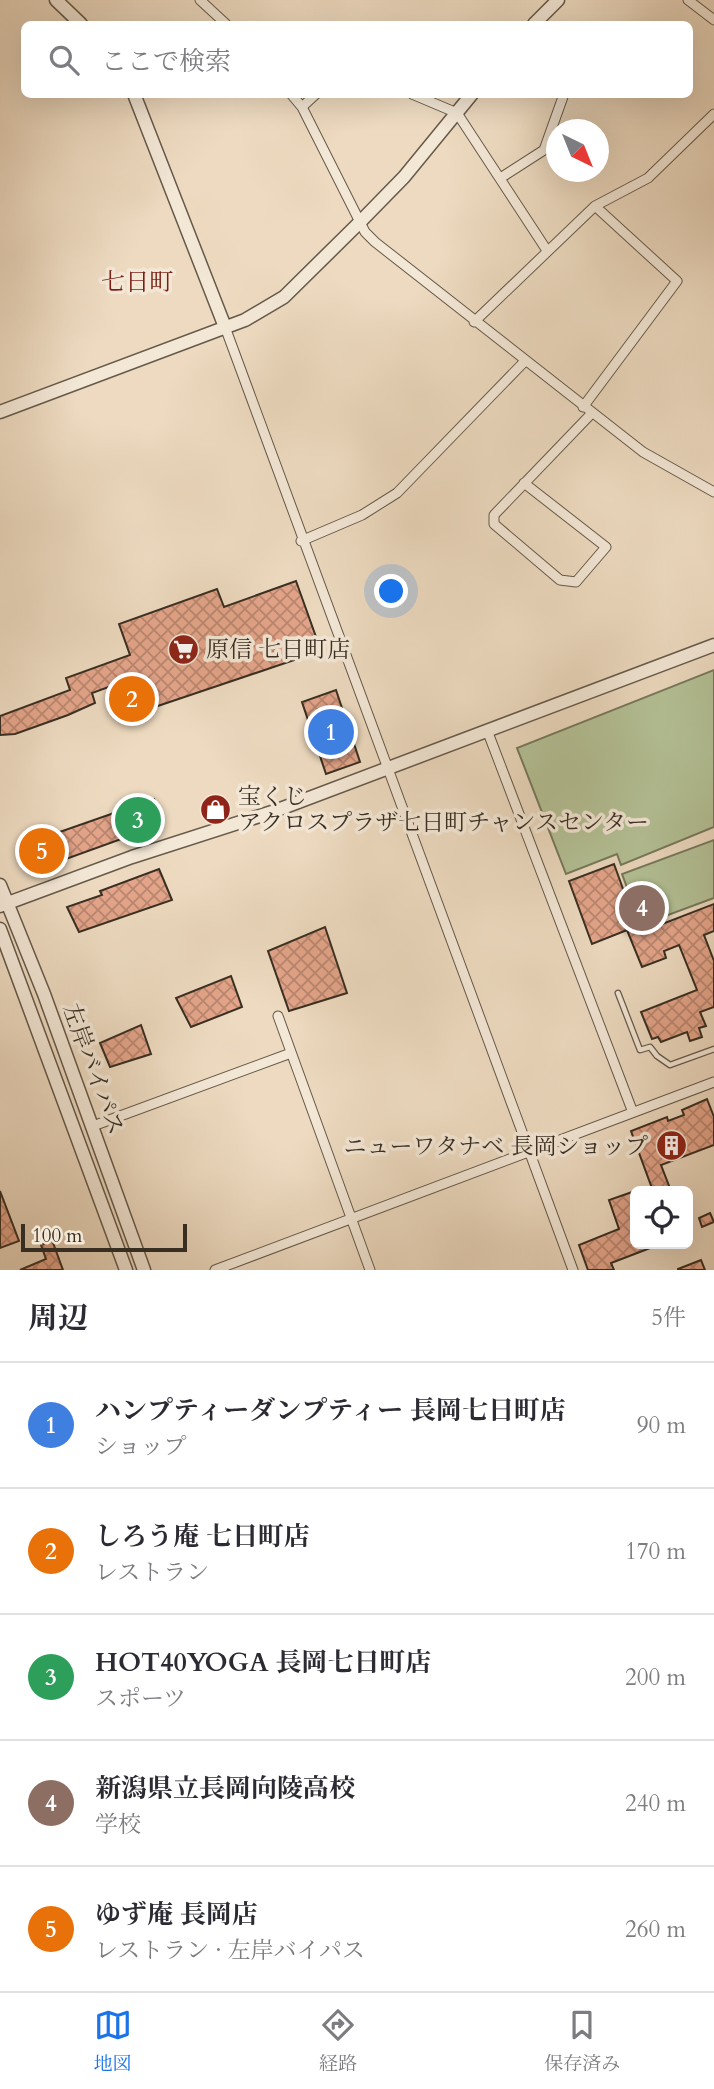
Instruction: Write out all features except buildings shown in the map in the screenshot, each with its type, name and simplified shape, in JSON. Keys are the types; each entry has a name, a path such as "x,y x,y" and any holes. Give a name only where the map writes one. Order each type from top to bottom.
{"street":[{"path":"56,0 78,21"},
{"path":"200,0 223,21"},
{"path":"538,21 558,0"},
{"path":"688,0 714,20"},
{"path":"136,98 225,327 301,541 388,767 573,1270"},
{"path":"294,98 302,107 360,222 375,242 643,452 714,492"},
{"path":"302,107 312,98"},
{"path":"421,98 457,113 502,177 546,249"},
{"path":"0,412 225,327 274,304 404,177 469,98"},
{"path":"502,177 544,150 563,98"},
{"path":"474,322 546,249 595,206 648,178 713,116"},
{"path":"583,407 677,281 595,206"},
{"path":"301,541 362,515 397,493 525,361"},
{"path":"524,483 606,547 576,582 560,579 494,524 494,515 524,483 592,413"},
{"path":"4,905 132,857 272,812 714,645"},
{"path":"487,730 632,1110"},
{"name":"左岸バイパス","path":"0,885 4,905 93,1126 144,1270"},
{"name":"左岸バイパス","path":"0,929 126,1270"},
{"path":"278,1016 370,1270"},
{"path":"93,1126 291,1054"},
{"path":"215,1270 632,1110 713,1085"}],"lane":[{"path":"618,993 640,1050 650,1047 670,1065 714,1049"}],"green space":[{"path":"714,670 714,827 621,865 617,854 566,874 517,748"},
{"path":"714,840 714,898 641,925 622,874"}],"place":[{"name":"原信 七日町店","path":"183,649"},
{"name":"しろう庵 七日町店","path":"132,699"},
{"name":"ハンプティーダンプティー 長岡七日町店","path":"331,732"},
{"name":"宝くじ アクロスプラザ七日町チャンスセンター","path":"215,809"},
{"name":"HOT40YOGA 長岡七日町店","path":"138,820"},
{"name":"ゆず庵 長岡店","path":"42,851"},
{"name":"新潟県立長岡向陵高校","path":"642,908"},
{"name":"ニューワタナベ 長岡ショップ","path":"671,1146"}],"district":[{"name":"七日町","path":"137,282"}]}
